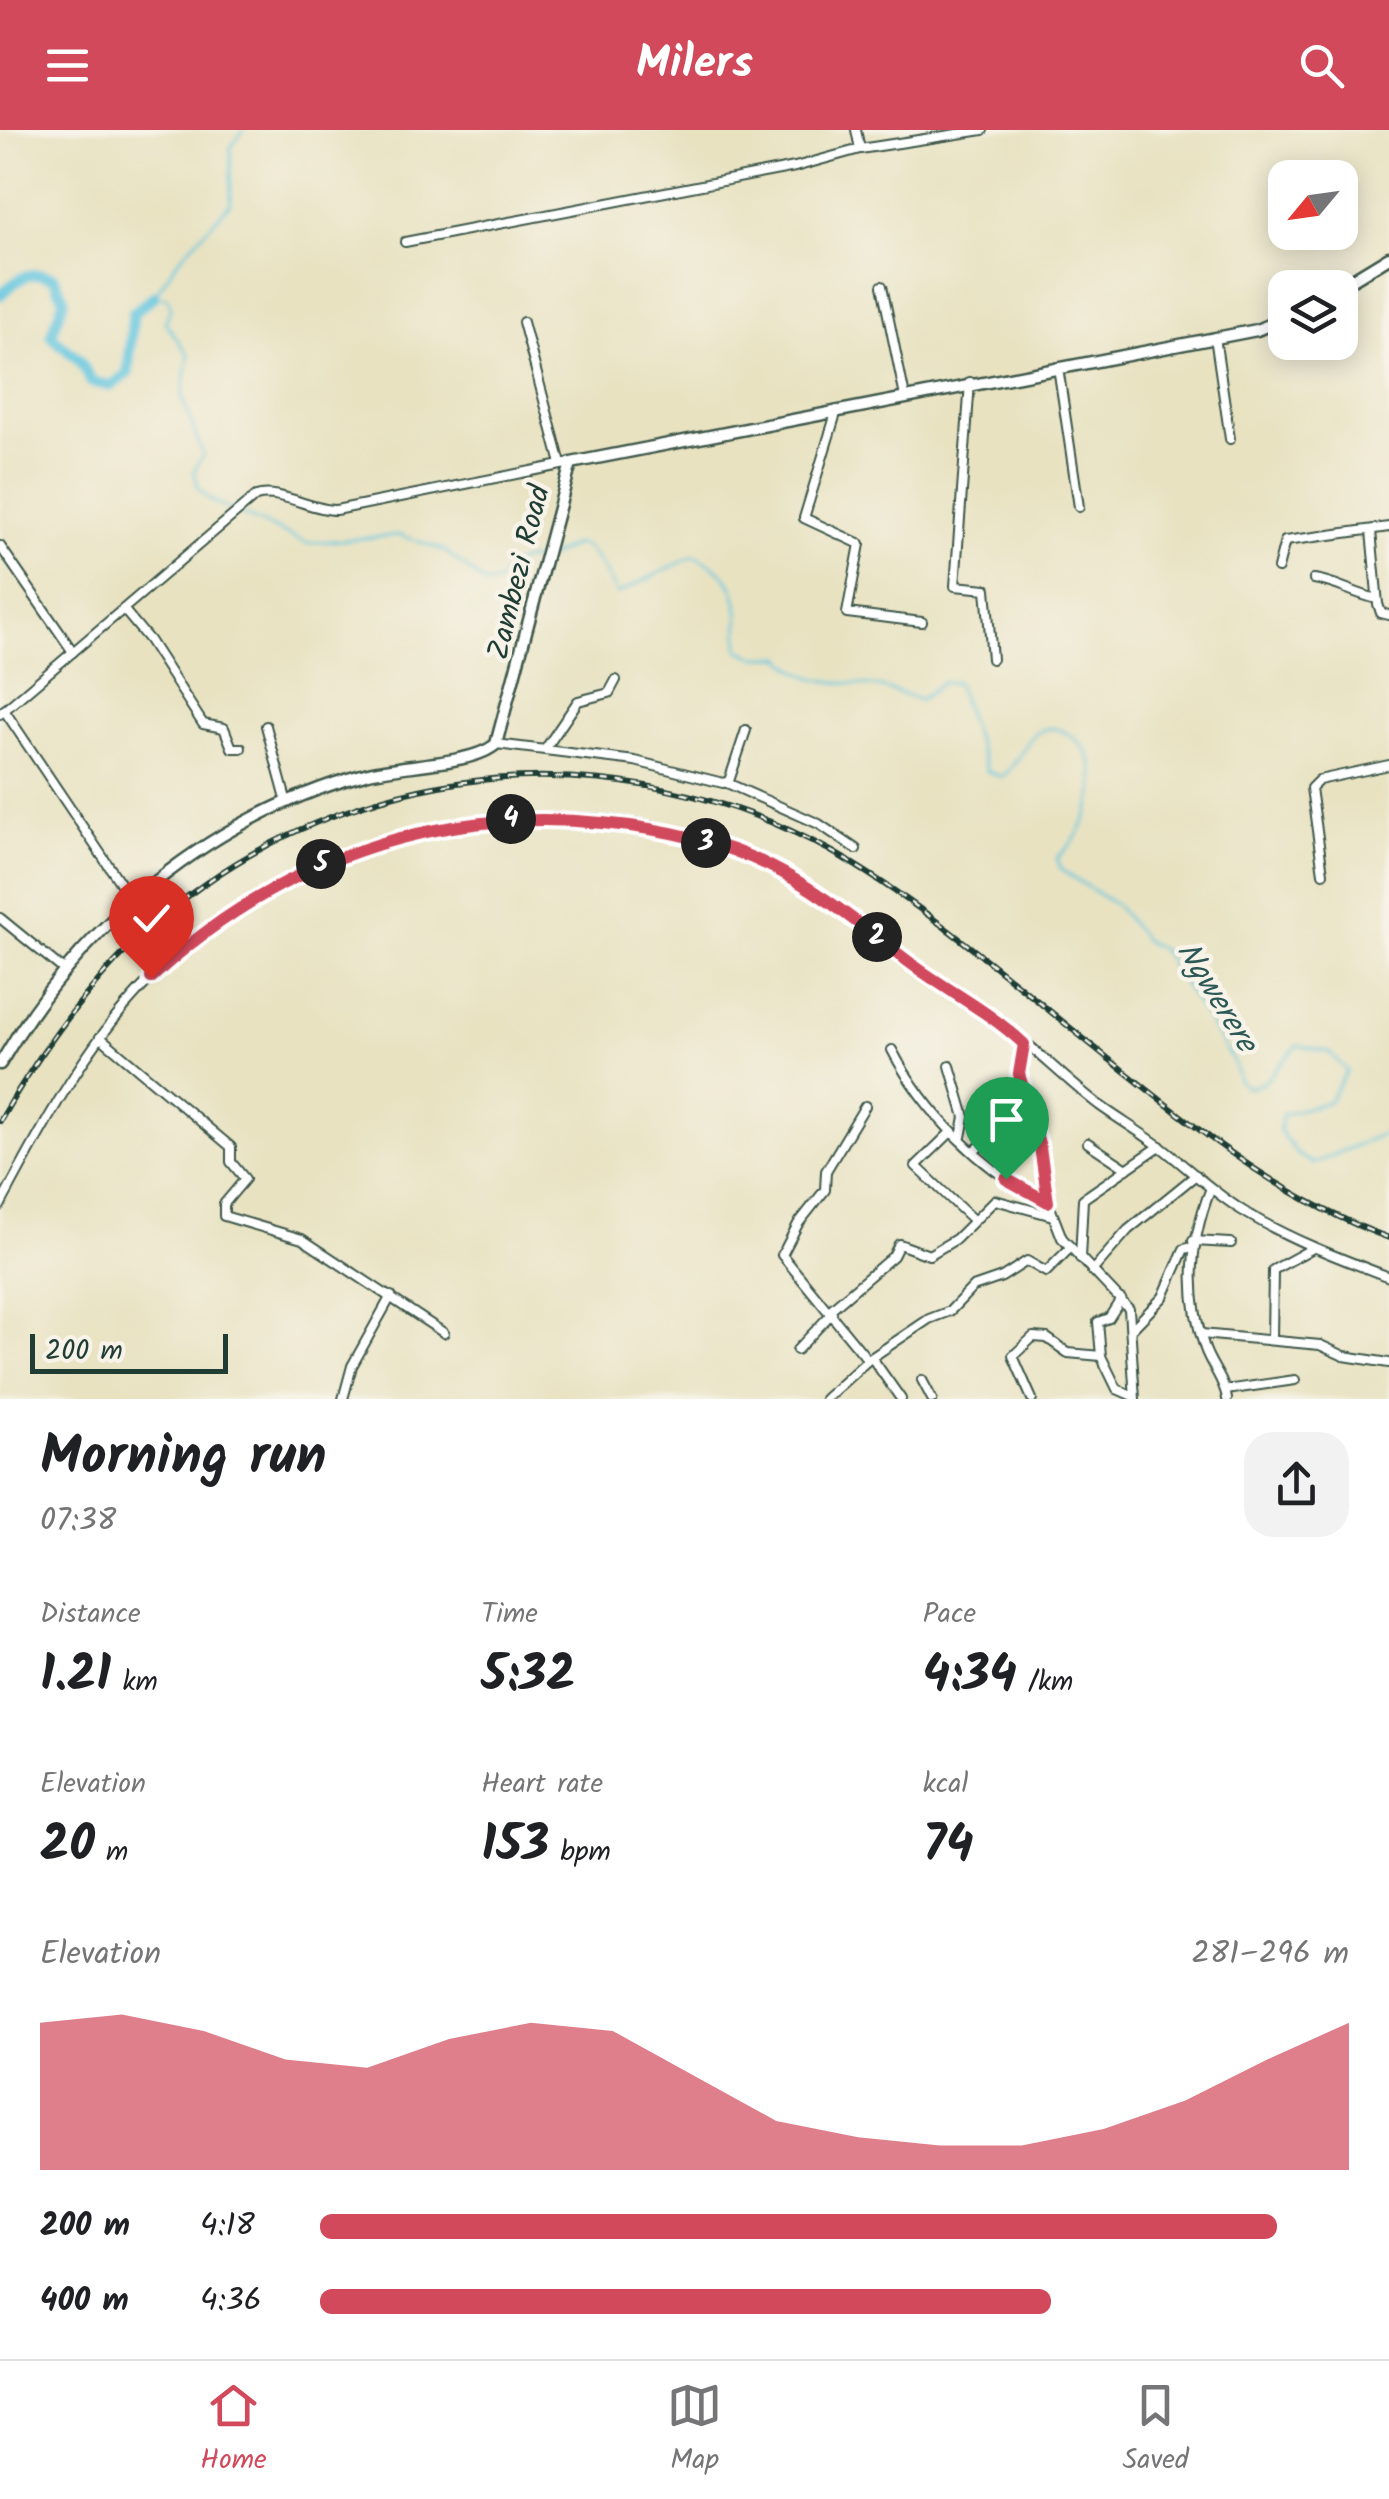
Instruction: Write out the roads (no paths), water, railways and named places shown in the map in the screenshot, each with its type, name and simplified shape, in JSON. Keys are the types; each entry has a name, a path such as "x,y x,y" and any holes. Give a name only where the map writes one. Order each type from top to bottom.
{"main road":[{"path":"1358,276 1389,257"},
{"name":"Zambezi Road","path":"496,744 548,556 566,464 1268,325"},
{"path":"0,1064 22,1026 65,970 131,899 174,864 287,803 359,775 486,753 496,744"}],"street":[{"path":"856,130 860,149"},
{"path":"406,242 795,167 860,149 983,130"},
{"path":"882,286 905,396"},
{"path":"131,899 2,712 245,502 268,494 314,509 336,510 566,464 523,322"},
{"path":"1215,337 1230,439"},
{"path":"1058,367 1079,507"},
{"path":"970,382 956,586 986,589 992,660"},
{"path":"837,410 804,518 860,544 846,613 922,622"},
{"path":"1278,568 1286,541 1389,527"},
{"path":"1372,531 1377,599 1381,613 1389,615"},
{"path":"0,546 74,652"},
{"path":"1314,579 1335,584 1344,592 1377,599"},
{"path":"124,610 150,640 205,726 224,728 232,748 241,748"},
{"path":"546,748 578,701 588,695 609,693 616,680"},
{"path":"266,726 287,803"},
{"path":"726,783 746,730"},
{"path":"496,744 669,768 726,783 819,824 856,849"},
{"path":"1324,872 1311,788 1319,780 1389,765"},
{"path":"0,1206 79,1065 100,1038 170,960 232,914 310,869 405,833 511,819 578,820 664,832 766,864 820,894 923,972 988,1013 1211,1188 1313,1248 1389,1277"},
{"path":"0,918 65,970"},
{"path":"100,1038 231,1146 231,1162 245,1179 221,1208 224,1216 302,1239 444,1333"},
{"path":"1024,1044 1019,1074 1040,1147 1048,1202 1070,1248 1121,1299 1133,1328 1134,1398 1117,1389 1101,1356 1098,1322 1108,1318 1121,1299"},
{"path":"892,1050 904,1075 952,1131 1006,1179 1048,1202"},
{"path":"950,1066 965,1118 962,1137"},
{"path":"865,1106 826,1170 826,1190 782,1251 902,1399"},
{"path":"974,1151 996,1133 997,1126"},
{"path":"952,1131 916,1166 973,1220"},
{"path":"1088,1143 1127,1169"},
{"path":"1080,1258 1081,1202 1160,1146"},
{"path":"1092,1271 1128,1230 1196,1175"},
{"path":"1211,1188 1193,1244 1193,1287 1201,1334 1226,1394 1295,1380"},
{"path":"797,1350 831,1312 893,1256 900,1244 926,1256 956,1240 973,1220 999,1200 1053,1216"},
{"path":"1133,1328 1162,1297 1184,1249 1193,1244 1231,1243"},
{"path":"825,1399 870,1359 929,1319 950,1311 977,1284 998,1279 1027,1261 1046,1272 1070,1248"},
{"path":"1272,1339 1274,1270 1313,1248"},
{"path":"343,1399 352,1366 392,1296"},
{"path":"1201,1334 1320,1345 1344,1356 1389,1363"},
{"path":"1032,1399 1013,1356 1032,1338 1048,1338 1068,1352 1101,1356"},
{"path":"922,1380 932,1399"},
{"path":"1109,1399 1117,1389"}],"waterway":[{"name":"Ngwerere","path":"244,130 231,147 231,203 179,259 154,296 168,298 171,308 165,322 189,355 182,397 203,455 194,471 199,489 210,500 307,543 400,535 445,551 487,585 498,582 515,563 541,559"},
{"name":"Ngwerere","path":"0,295 24,277 37,274 54,278 64,299 51,336 79,360 91,382 111,386 128,373 133,313 154,296"},
{"name":"Ngwerere","path":"549,557 576,544 586,547 617,594 694,556 730,582 737,604 739,650 755,657 782,657 813,678 873,686 920,700 941,683 956,682 987,771 1002,777 1036,733 1054,728 1071,736 1084,748 1094,779 1087,815 1057,858 1061,870 1116,905 1144,940 1163,951 1232,1059 1240,1082 1249,1088 1264,1082 1298,1045 1329,1052 1347,1071 1328,1102 1283,1114 1279,1130 1297,1154 1313,1164 1389,1131"}],"railway":[{"path":"0,1121 69,1016 108,970 196,890 246,857 301,829 361,806 419,790 479,780 599,780 659,788 717,803 829,850 944,927 1129,1075 1252,1167 1317,1206 1389,1238"}]}
